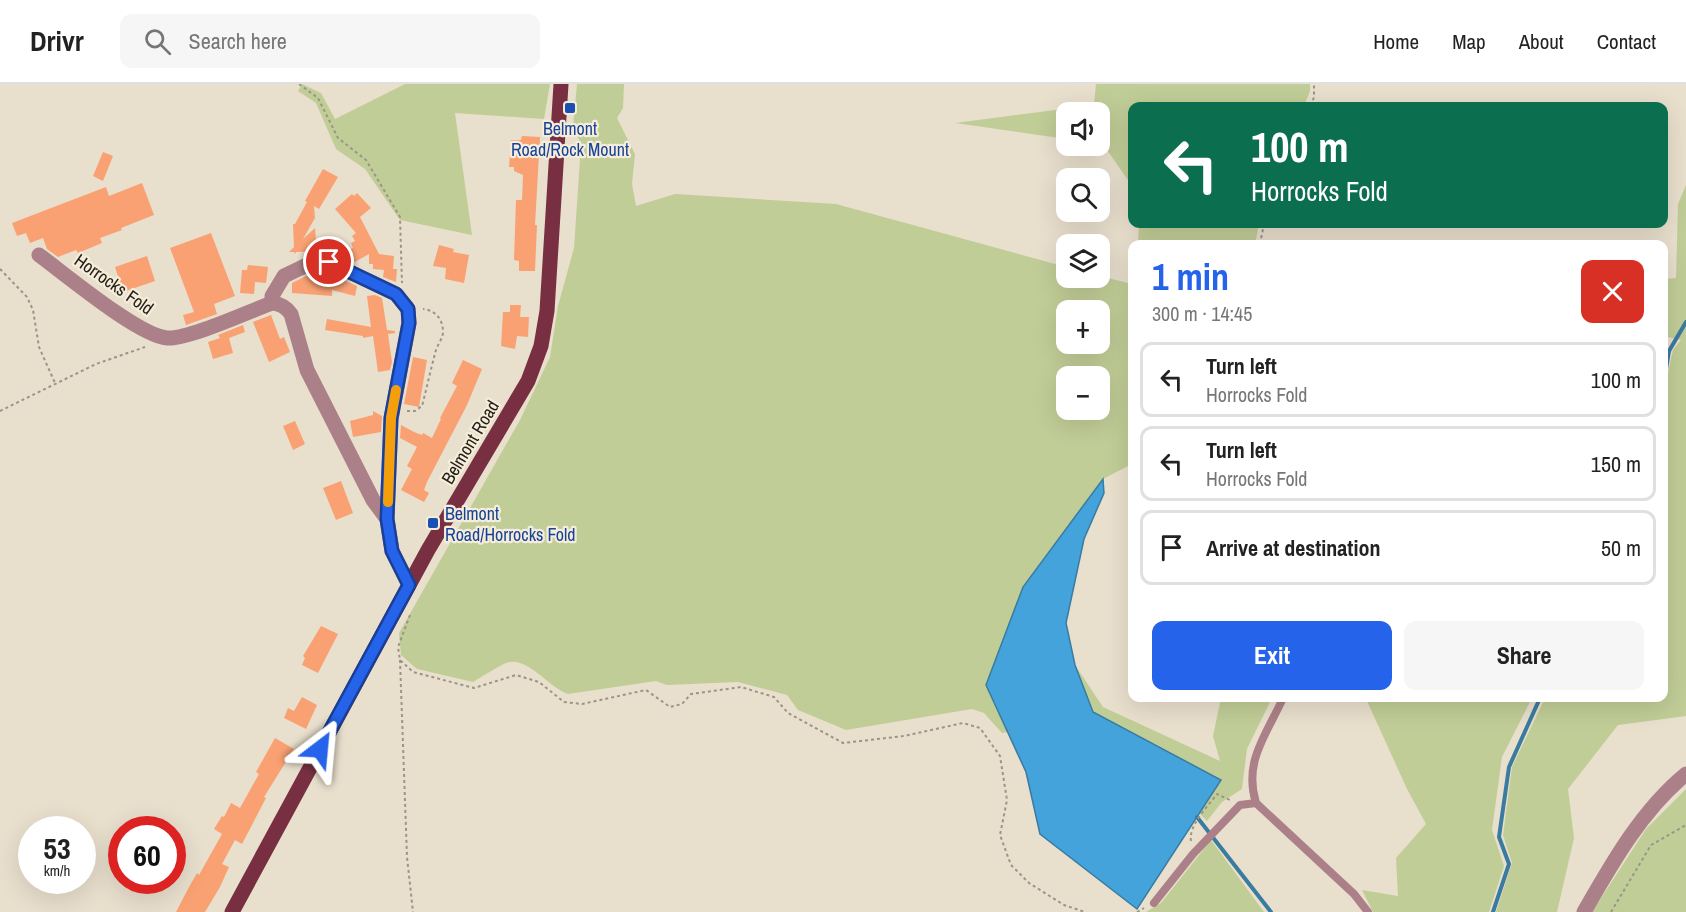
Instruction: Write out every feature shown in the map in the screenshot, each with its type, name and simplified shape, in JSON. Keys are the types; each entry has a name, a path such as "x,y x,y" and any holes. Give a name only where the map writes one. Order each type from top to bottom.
{"main road":[{"name":"Belmont Road","path":"232,912 428,550 528,381 541,345 547,311 561,84"}],"street":[{"name":"Horrocks Fold","path":"39,255 141,329 167,339"},
{"path":"272,303 272,296 284,276 309,264 329,262 396,294 408,311 409,323 393,412 387,519 392,551 409,585"},
{"path":"167,339 197,332 272,303 281,304 291,314 308,370 374,500 387,519"},
{"path":"1584,912 1652,808 1669,788 1686,774"}],"lane":[{"path":"1281,702 1253,759 1251,788 1256,803 1354,894 1368,912"},
{"path":"1154,903 1194,852 1240,805 1256,803"}],"path":[{"path":"300,84 318,98 338,138 366,160 400,217 403,282 399,297"},
{"path":"1312,102 1314,84"},
{"path":"0,269 27,297 33,310 39,347 55,383"},
{"path":"393,412 415,411 422,406 437,347 443,335 436,313 430,309 408,311"},
{"path":"0,411 96,364 167,339"},
{"path":"411,612 398,647 407,857 413,912"},
{"path":"400,660 413,672 474,688 516,675 539,682 564,702 582,704 646,690 670,707 682,704 691,694 741,687 774,697 788,713 843,742 904,736 963,723 980,728 1000,756 1006,800 1000,835 1011,865 1029,883 1064,905 1085,912"},
{"path":"1194,852 1190,835 1202,813 1217,794 1240,805"},
{"path":"1611,912 1651,845 1686,825"}],"green space":[{"path":"302,84 321,93 335,119 405,84 550,84 544,119 455,113 472,235 400,220 365,169 336,149 316,103 298,91"},
{"path":"577,84 624,84 623,108 617,118 635,154 632,184 636,206 675,194 836,204 1056,264 1056,288 1110,288 1110,278 1128,283 1128,466 1103,479 986,684 1008,732 1002,733 984,713 972,709 846,730 798,710 787,695 738,682 667,685 656,681 568,694 530,668 514,662 506,663 473,682 417,669 401,655 399,633 520,420 550,357 558,306 574,248 581,144 573,127"},
{"path":"1096,84 1310,84 1306,102 1128,102 1128,180 1110,154 1110,102 1094,102"},
{"path":"1056,110 1056,138 955,123"},
{"path":"1686,185 1686,716 1618,725 1568,789 1574,838 1557,912 1496,912 1512,863 1503,835 1512,767 1543,702 1668,702 1668,373 1673,350 1681,340 1668,337 1668,279 1676,278 1678,204"},
{"path":"1139,228 1258,228 1256,240 1138,240"},
{"path":"1075,665 1103,707 1220,761 1213,736 1220,702 1270,702 1247,749 1242,789 1222,802 1207,821 1199,813 1220,779 1093,712"},
{"path":"1367,702 1530,702 1502,757 1492,830 1504,866 1489,912 1373,912 1362,890 1398,896 1396,858 1426,824 1407,789"},
{"path":"1686,789 1686,912 1592,912 1646,829"},
{"path":"1211,840 1264,912 1146,912 1161,903"}],"water":[{"path":"1103,479 1104,493 1084,539 1066,623 1075,665 1093,712 1221,780 1137,909 1040,834 1026,772 986,685 1023,587"}],"building":[{"path":"522,136 540,137 535,271 519,271 519,261 514,260 516,200 522,200 523,175 514,171 514,167 509,167 511,140 521,140"},
{"path":"103,152 113,156 103,181 93,176"},
{"path":"323,169 338,177 319,209 314,206 315,218 303,239 315,228 316,240 324,240 325,251 296,252 295,254 289,252 294,247 293,224"},
{"path":"142,183 154,215 100,238 102,243 78,253 76,250 58,257 47,249 43,238 30,243 26,233 17,236 12,223 106,187 109,196"},
{"path":"357,193 371,208 360,217 379,254 394,256 393,269 397,269 396,282 383,277 384,270 373,269 373,264 369,264 369,254 353,263 346,251 353,248 351,243 355,241 352,236 356,233 335,209 352,194 354,196"},
{"path":"211,233 235,296 214,304 217,314 186,325 183,315 194,312 170,248"},
{"path":"439,245 454,249 453,252 469,255 464,283 445,279 446,268 433,266"},
{"path":"147,256 155,281 123,292 115,267"},
{"path":"248,265 268,267 266,283 255,282 254,294 240,293 242,270 247,270"},
{"path":"306,276 335,278 348,282 357,286 355,296 332,290 332,296 292,293 292,283"},
{"path":"375,295 382,298 387,330 395,331 395,333 388,334 392,362 390,370 378,372 373,336 363,338 363,336 325,330 327,319 371,327 367,296"},
{"path":"510,305 521,305 520,317 529,317 528,337 517,336 515,349 501,346 503,312 510,312"},
{"path":"271,315 280,339 284,337 290,352 269,362 253,322"},
{"path":"243,325 245,332 229,338 233,353 213,359 208,342 220,338 218,335"},
{"path":"413,357 427,360 419,407 404,404"},
{"path":"463,360 482,369 467,405 427,482 424,490 429,493 424,502 401,490 412,469 407,466 417,447 400,438 401,425 432,438 457,386 452,383"},
{"path":"373,411 382,416 381,432 353,437 350,421 373,415"},
{"path":"295,421 305,444 293,450 283,426"},
{"path":"341,481 353,513 336,520 323,488"},
{"path":"321,626 338,634 318,673 302,665 305,658 303,656"},
{"path":"302,697 317,705 306,729 284,718 288,708 294,711"},
{"path":"275,738 294,749 264,797 266,798 242,844 235,840 222,864 229,867 205,912 176,912 222,834 214,829 222,816 224,817 231,803 240,808 259,774 256,772"}],"waterway":[{"path":"1668,357 1669,351 1686,322"},
{"path":"1493,912 1509,864 1499,837 1509,767 1538,702"},
{"path":"1197,817 1271,912"}],"slow traffic":[{"path":"388,502 391,418 396,390"}],"place":[{"name":"Belmont Road/Rock Mount","path":"570,108"},
{"name":"Belmont Road/Horrocks Fold","path":"433,523"}],"route":[{"path":"320,749 409,585 392,551 387,519 391,418 409,323 408,309 396,294 329,262"}]}
